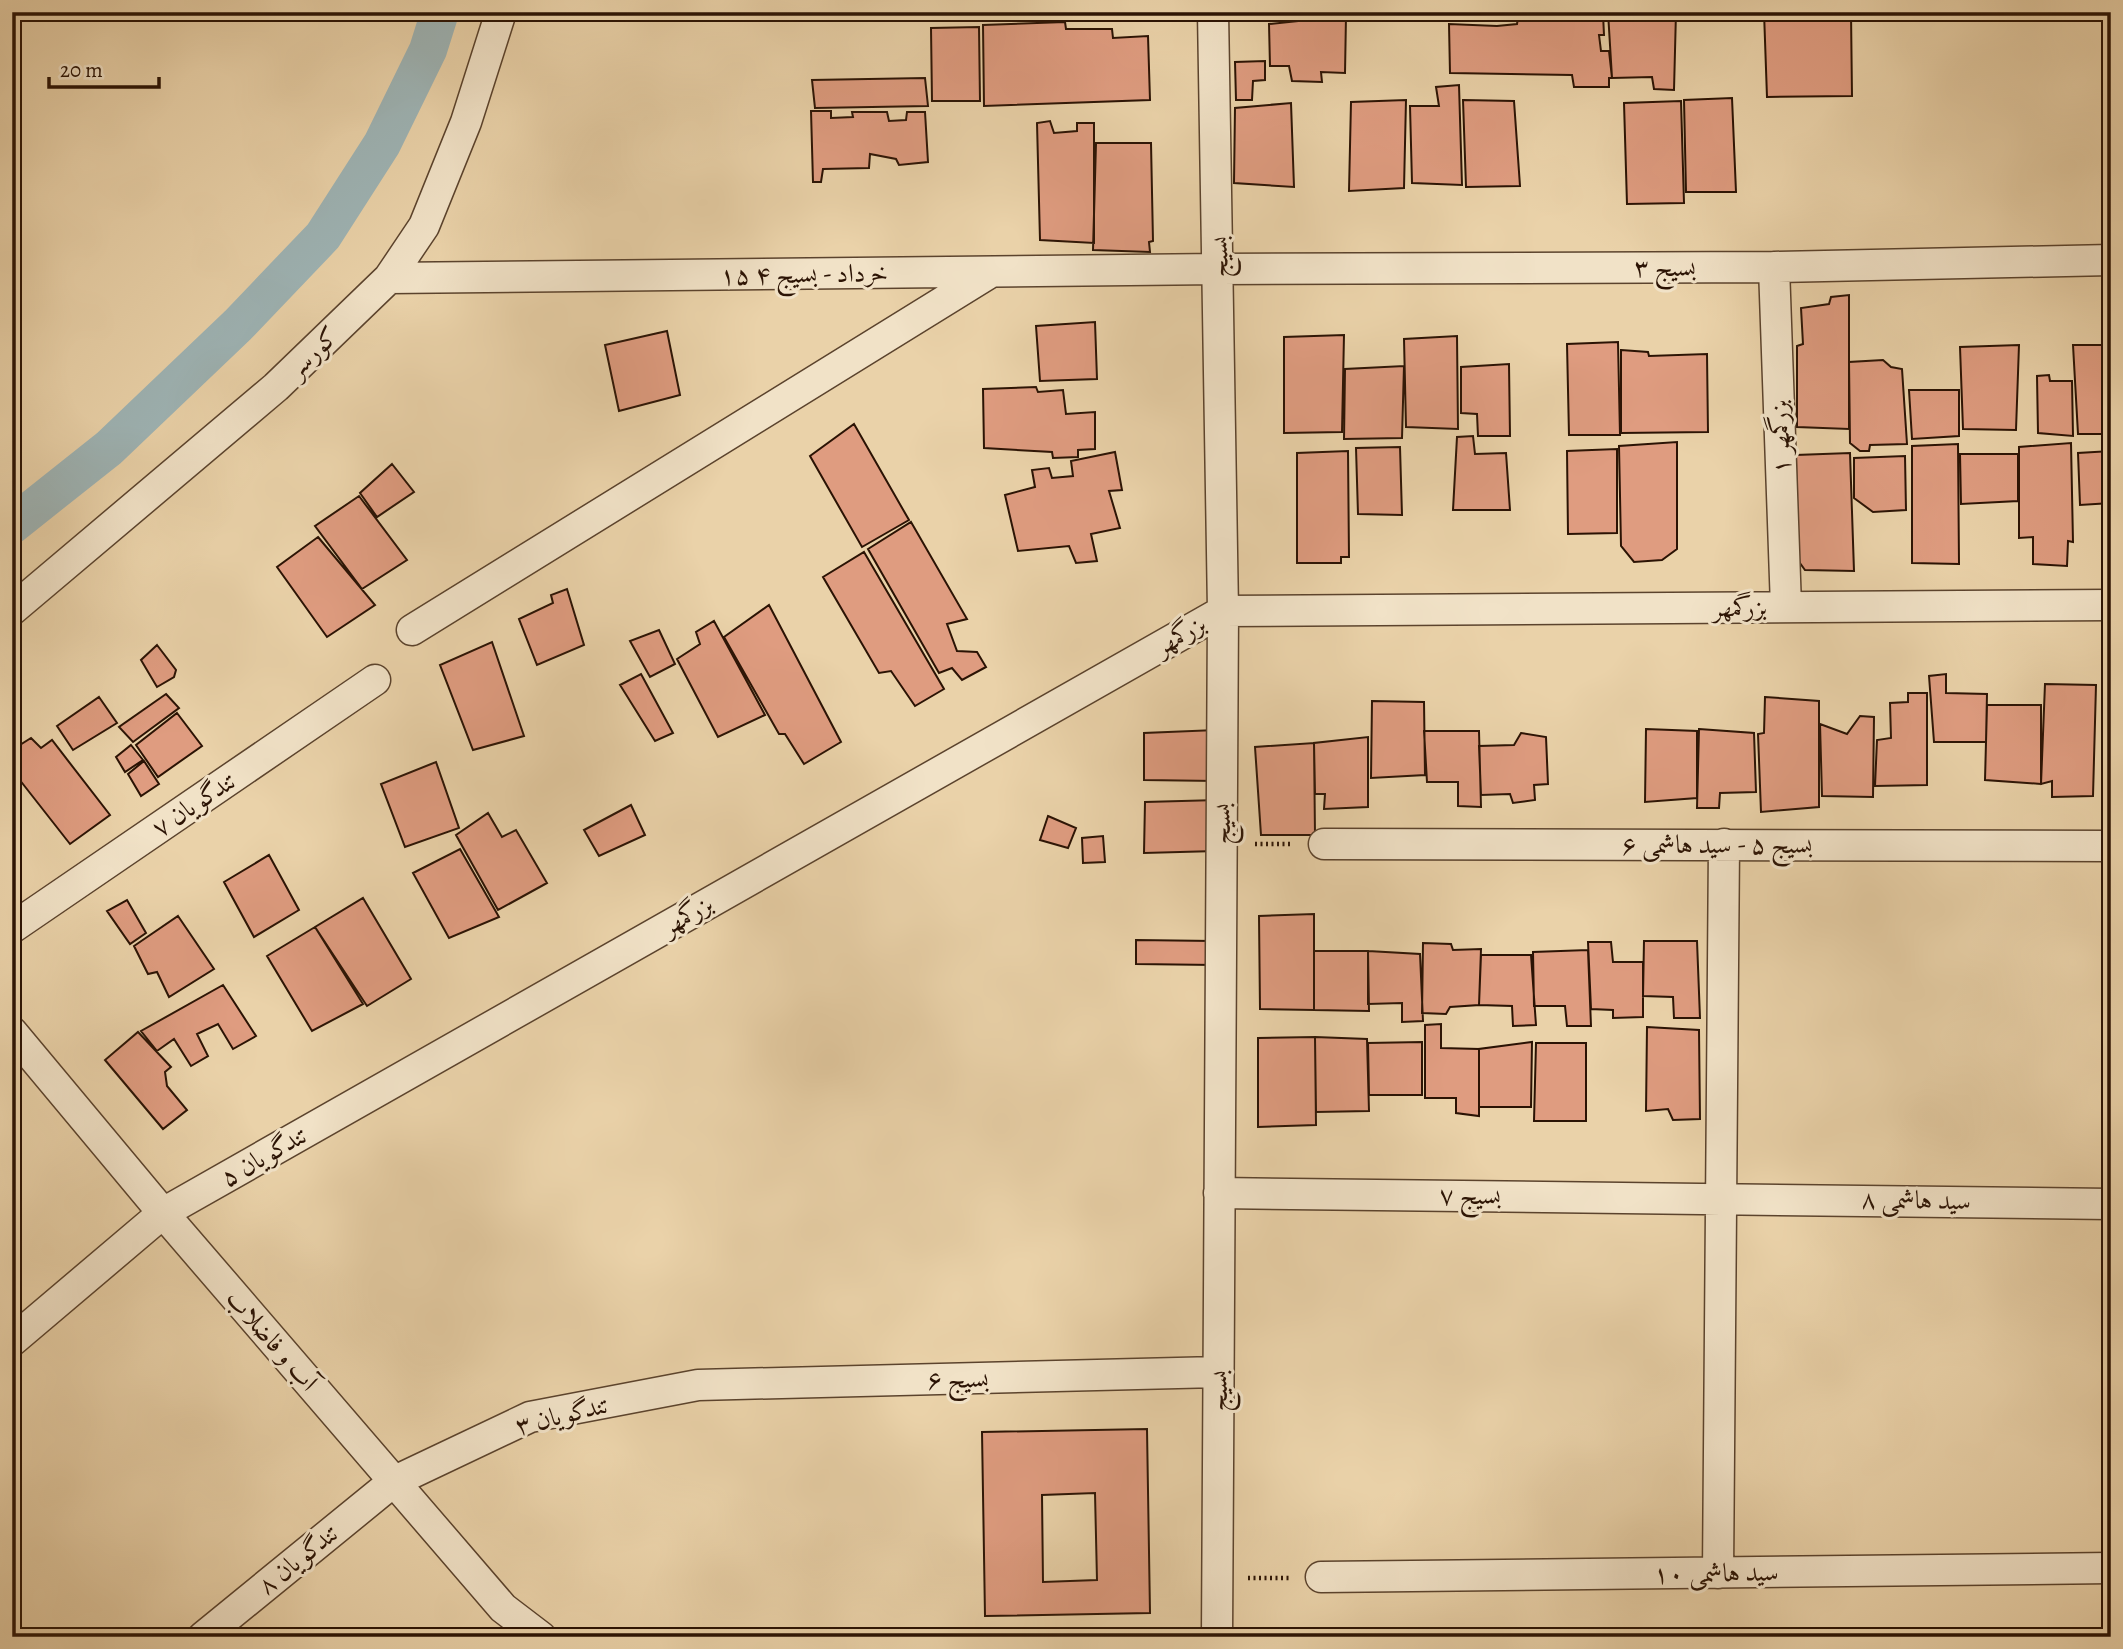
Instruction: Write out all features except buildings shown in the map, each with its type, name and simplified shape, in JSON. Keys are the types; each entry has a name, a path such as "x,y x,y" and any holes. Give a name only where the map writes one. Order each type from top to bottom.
{"street":[{"name":"کورسر","path":"12,610 276,387 389,278 424,226 466,122 501,12"},
{"name":"بسیج","path":"1213,12 1223,611 1217,1637"},
{"name":"بسیج ۳","path":"1219,269 1774,267 2111,260"},
{"name":"بزرگمهر ۱","path":"1774,267 1786,607"},
{"name":"۱۵ خرداد - بسیج ۴","path":"389,278 1219,269"},
{"path":"412,630 991,272"},
{"name":"بزرگمهر","path":"365,1098 1223,611 2111,605"},
{"name":"تندگویان ۷","path":"12,928 375,680"},
{"name":"بسیج ۵ - سید هاشمی ۶","path":"1324,844 2111,846"},
{"path":"1718,1573 1724,844"},
{"name":"آب و فاضلاب","path":"12,1032 163,1213 503,1608 541,1637"},
{"name":"تندگویان ۵","path":"12,1341 163,1213 365,1098"},
{"name":"بسیج ۷","path":"1219,1193 1721,1197"},
{"name":"سید هاشمی ۸","path":"1721,1197 2111,1204"},
{"name":"بسیج ۶","path":"698,1385 1218,1373"},
{"name":"تندگویان ۳","path":"393,1482 530,1417 698,1385"},
{"name":"تندگویان ۸","path":"203,1637 393,1482"},
{"name":"سید هاشمی ۱۰","path":"1321,1577 2111,1568"}],"path":[{"path":"1221,845 1324,844"},
{"path":"1218,1579 1321,1577"}],"waterway":[{"path":"12,525 109,448 238,325 323,236 382,144 428,50 440,12"}]}
